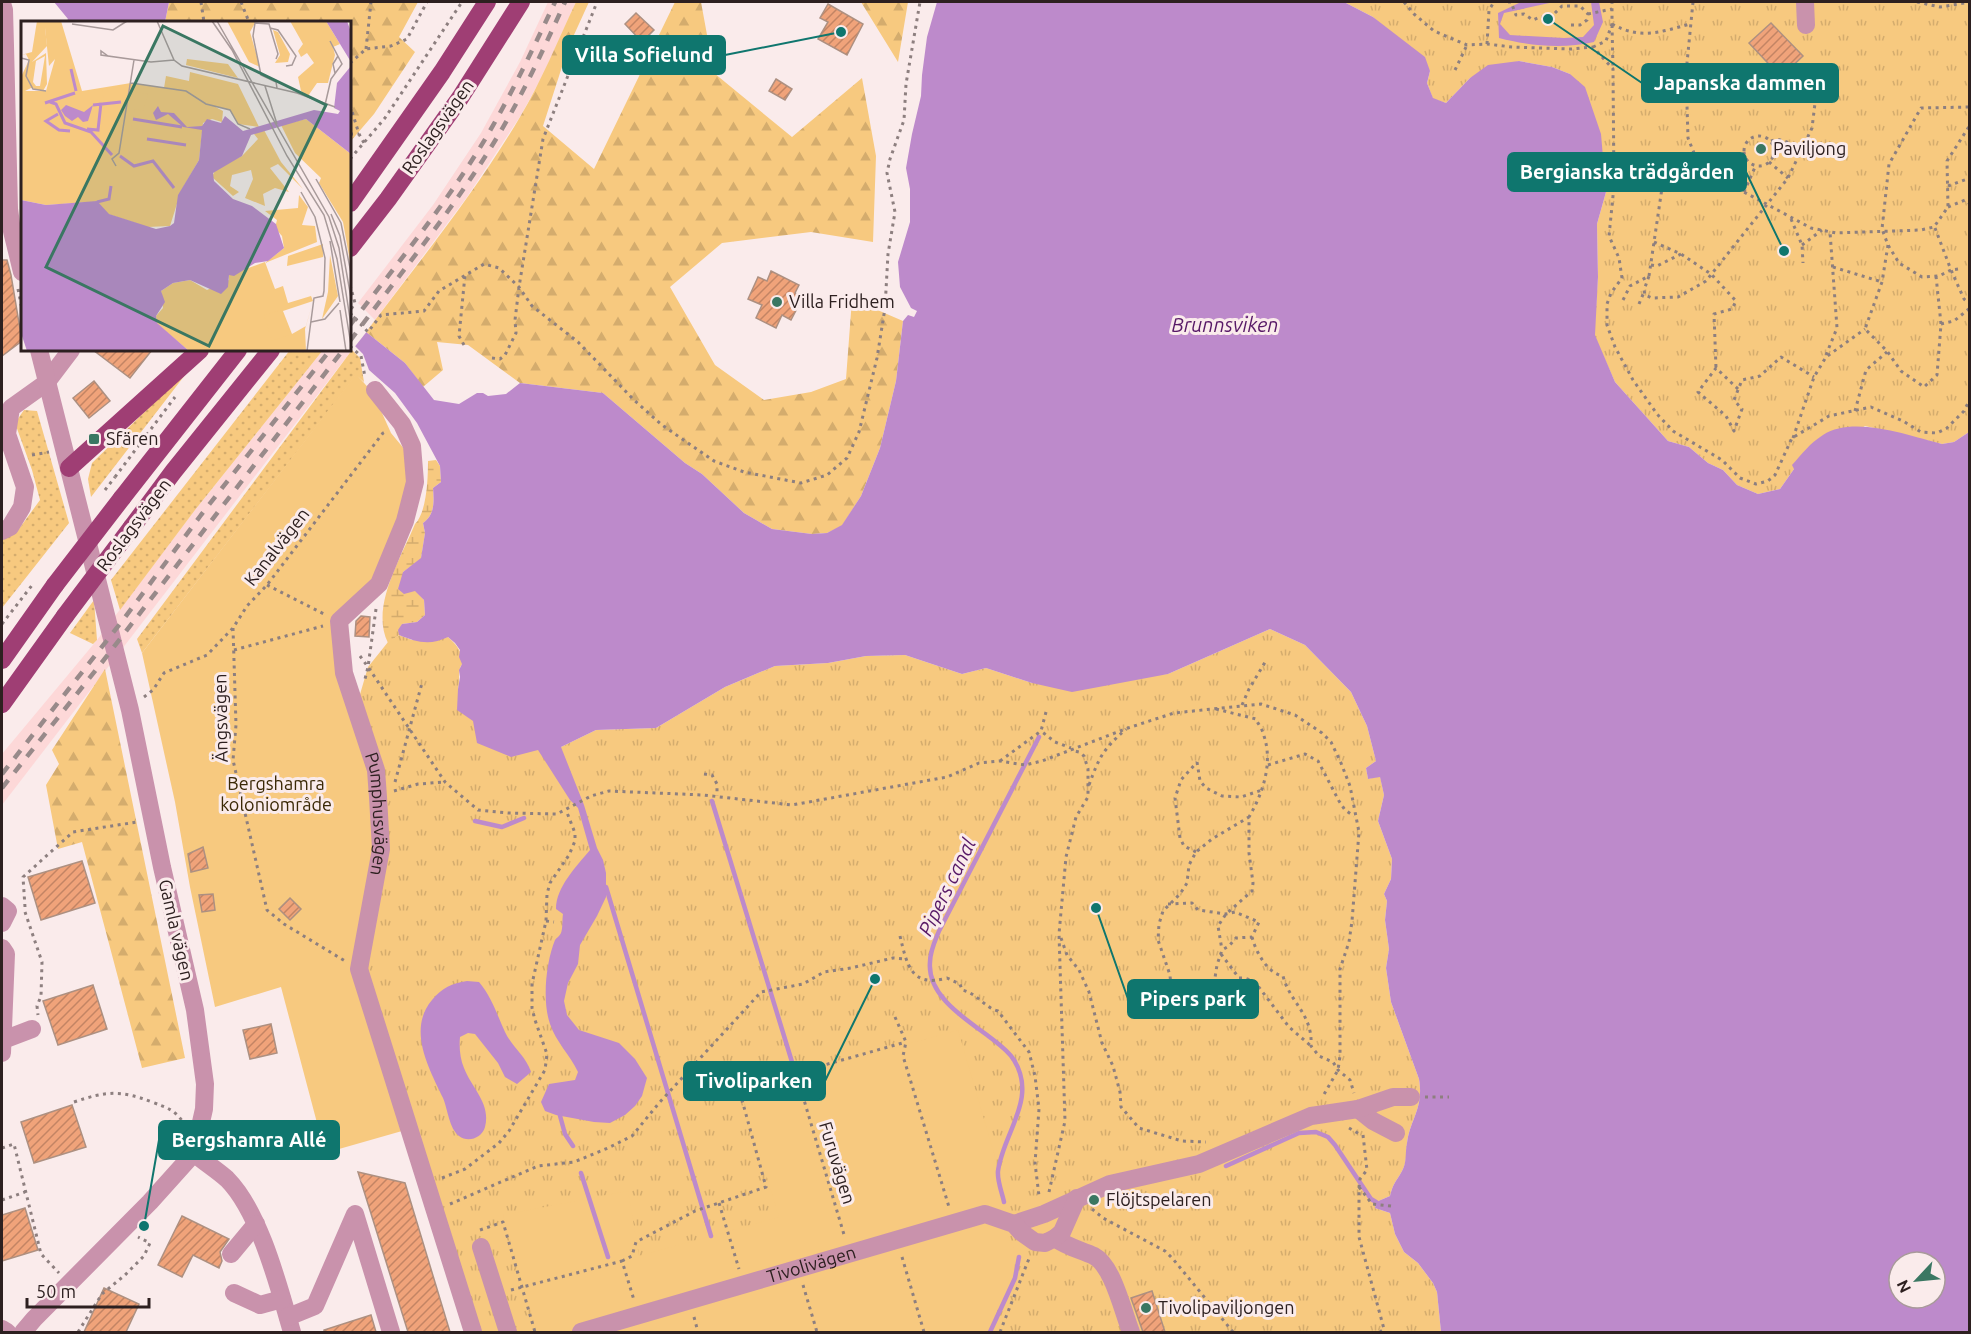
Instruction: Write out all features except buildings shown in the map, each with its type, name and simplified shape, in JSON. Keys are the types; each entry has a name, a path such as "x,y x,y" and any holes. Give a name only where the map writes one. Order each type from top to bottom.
{"main road":[{"name":"Roslagsvägen","path":"353,196 442,72 487,2"},
{"name":"Roslagsvägen","path":"351,247 460,98 521,2"},
{"path":"69,468 199,351"},
{"name":"Roslagsvägen","path":"2,660 55,585 237,351"},
{"name":"Roslagsvägen","path":"2,704 64,616 173,472 270,351"}],"street":[{"path":"1805,2 1806,25"},
{"path":"4,6 9,209 21,266"},
{"name":"Gamla vägen","path":"39,351 130,710 162,867 195,1010 205,1084 204,1109 194,1153"},
{"path":"2,531 10,527 22,507 25,487 7,434 11,408 46,383 70,351"},
{"path":"339,621 379,584 405,521 415,482 412,446 402,424 370,385"},
{"name":"Pumphusvägen","path":"339,621 344,673 376,770 380,818 381,849 359,969 473,1332"},
{"path":"2,948 6,954 2,1046"},
{"path":"2,1046 32,1029"},
{"path":"1014,1224 1044,1214 1110,1184 1199,1164 1311,1116 1358,1109 1393,1097 1412,1097"},
{"path":"1358,1109 1373,1122 1396,1132"},
{"path":"23,1332 194,1153 227,1179 256,1224 290,1325 315,1306 355,1214 392,1332"},
{"path":"1060,1242 1077,1198"},
{"name":"Tivolivägen","path":"581,1332 985,1214 1014,1224 1035,1242"},
{"path":"231,1254 256,1224"},
{"path":"1035,1242 1060,1242 1096,1257 1107,1267 1131,1332"},
{"path":"481,1246 508,1332"},
{"path":"234,1293 260,1305 282,1299"},
{"path":"2,1329 7,1332"}],"path":[{"path":"201,2 204,21"},
{"path":"241,2 249,21"},
{"path":"366,49 371,2"},
{"path":"351,62 366,49 392,46 407,39 427,2"},
{"path":"351,158 397,100 462,2"},
{"path":"492,358 500,359 506,355 516,333 515,320 519,287 543,139 597,2"},
{"path":"351,313 368,332 381,315 424,311 439,291 484,264 499,268 519,287 532,306 578,342 633,399 662,425 714,461 744,472 801,483 827,476 847,458 859,432 877,358 885,308 888,254 895,212 887,173 904,120 906,84 920,2"},
{"path":"1404,2 1434,31 1467,45 1571,49 1593,47 1606,41 1612,24"},
{"path":"1487,44 1489,10 1494,2"},
{"path":"1508,2 1511,2 1516,15 1524,14 1533,20 1540,16 1551,17 1562,6 1580,6 1588,14"},
{"path":"1612,2 1614,186 1609,236 1619,258 1622,278 1611,293 1607,304 1607,325 1615,347 1633,380 1665,422 1673,430 1722,460 1740,478 1756,484 1768,481 1775,475 1792,438 1814,377 1826,357 1837,328 1830,232"},
{"path":"1693,2 1686,73 1688,138 1696,158 1716,177 1811,228 1830,232 1921,230 1934,227 1948,207 1947,161 1970,125"},
{"path":"1917,2 1940,7 1970,2"},
{"path":"1588,14 1611,9"},
{"path":"1569,25 1580,25 1587,20 1588,14"},
{"path":"1612,24 1624,30 1646,35 1690,24"},
{"path":"1455,70 1467,45"},
{"path":"1593,47 1613,69"},
{"path":"1644,290 1645,295 1652,298 1678,297 1706,281 1788,178 1812,128 1816,95"},
{"path":"1958,269 1936,276 1922,277 1899,263 1882,229 1882,215 1889,164 1921,108 1970,107"},
{"path":"351,108 364,144"},
{"path":"351,134 359,134"},
{"path":"1755,136 1771,141 1774,149 1769,162 1756,165 1749,162 1745,156 1748,141 1755,136"},
{"path":"1771,141 1778,139 1803,147"},
{"path":"1639,304 1649,276 1662,188 1696,158"},
{"path":"1769,162 1788,178"},
{"path":"1744,192 1756,165"},
{"path":"1948,186 1970,178"},
{"path":"1948,207 1965,201 1970,204"},
{"path":"1790,217 1802,245 1803,263"},
{"path":"1934,227 1964,299 1970,306 1954,321 1941,324"},
{"path":"1802,245 1822,230"},
{"path":"1654,242 1681,254 1711,274 1736,301 1732,309 1714,314 1716,368 1698,392 1726,416 1734,431 1742,409 1734,399 1742,380 1760,376 1781,357 1814,377"},
{"path":"1826,357 1865,328 1882,282 1888,245"},
{"path":"1651,265 1657,266 1681,254"},
{"path":"1833,267 1882,282"},
{"path":"464,345 459,336 465,275"},
{"path":"1623,300 1630,286 1649,276"},
{"path":"1865,328 1887,351 1901,371 1924,387 1937,375 1941,324 1936,276"},
{"path":"351,289 355,303 351,310"},
{"path":"351,347 361,356 370,385"},
{"path":"1855,411 1866,370 1887,351"},
{"path":"1716,368 1738,390"},
{"path":"115,477 177,395"},
{"path":"1792,438 1828,416 1871,407 1921,432 1937,433 1947,428 1964,411 1970,399"},
{"name":"Kanalvägen","path":"138,702 153,690 164,673 207,655 233,628 247,606 267,585 383,433 402,424"},
{"path":"16,462 37,454 54,451"},
{"path":"2,624 35,581"},
{"path":"379,584 368,667 445,782 478,810 557,814 591,796 609,791 717,796 792,805 947,777 979,764 1000,761 1025,765 1042,761 1174,713 1261,704 1294,715 1323,733 1330,742 1350,786 1359,832 1352,921 1349,942 1340,969 1338,1070 1311,1116"},
{"path":"267,585 339,621"},
{"path":"234,650 339,621"},
{"name":"Ängsvägen","path":"233,628 236,725 233,760 267,910 284,924 359,969"},
{"path":"1242,705 1267,659"},
{"path":"422,682 392,792 418,784 445,782"},
{"path":"1213,708 1256,719 1264,736 1268,765 1262,790 1249,817 1252,891 1226,914 1218,926 1221,952 1210,1003 1203,1011 1195,1013 1180,1009 1172,1000 1170,975 1158,940 1163,911 1180,894 1187,883 1189,865 1196,852 1212,839 1249,817"},
{"path":"1000,761 1041,731 1046,712"},
{"path":"1088,789 1098,759 1128,728"},
{"path":"900,936 911,971 927,981 947,978 956,981 962,990 975,996 992,1010 998,1011 1029,1052 1039,1108 1035,1163 1039,1196 1047,1202 1065,1121 1059,934 1066,857 1076,816 1088,797 1088,769 1084,756 1055,742 1041,731"},
{"path":"1268,765 1305,754 1318,761 1339,801 1345,810 1355,817"},
{"path":"1196,852 1184,846 1180,838 1175,798 1181,780 1197,762 1200,781 1206,788 1222,796 1241,797 1262,790"},
{"path":"704,774 712,775 717,784 717,796"},
{"path":"425,1182 465,1169 499,1143 509,1131 545,1070 547,1054 535,1020 532,984 546,921 547,894 550,883 569,855 574,841 575,833 568,809"},
{"path":"32,1029 40,1025 37,1006 42,996 42,962 9,913 23,877 73,832 141,822"},
{"path":"1168,904 1192,903 1198,910 1226,914 1235,912 1259,922 1252,937 1255,947 1267,966 1275,974 1283,976 1286,988 1305,1014 1312,1036 1311,1046"},
{"path":"546,921 554,922"},
{"path":"1059,934 1067,955 1079,970 1089,992 1102,1043 1113,1066 1120,1092 1121,1107 1139,1128 1182,1141 1213,1143"},
{"path":"1221,952 1236,938 1252,937"},
{"path":"1221,952 1239,978 1255,982 1289,1027 1311,1046 1318,1056 1333,1062 1338,1070 1350,1080 1358,1109 1367,1170 1360,1179 1359,1187 1359,1237 1384,1329 1380,1332"},
{"path":"434,1210 538,1166 574,1162 632,1136 659,1103 761,992 803,984 824,972 893,958 906,959"},
{"path":"895,1017 906,1042 903,1056 954,1223"},
{"path":"532,1285 622,1261 632,1256 636,1242 703,1208 766,1187 738,1089 906,1042"},
{"name":"Furuvägen","path":"795,1074 850,1254"},
{"path":"74,1102 95,1095 122,1093 176,1111 183,1122"},
{"path":"1412,1097 1449,1097"},
{"path":"2,1148 14,1144 41,1254 60,1274"},
{"path":"1359,1187 1372,1204 1391,1206"},
{"path":"2,1200 25,1192"},
{"path":"1077,1198 1103,1218 1165,1251 1233,1332"},
{"path":"719,1203 744,1285"},
{"path":"78,1332 102,1294 144,1256 150,1243 138,1237 129,1223"},
{"path":"897,1240 924,1332"},
{"path":"1000,1332 1035,1242"},
{"path":"622,1261 639,1316"},
{"path":"798,1269 817,1332"}],"shaded area":[{"path":"548,2 576,2 544,73 521,115 467,197 375,320 358,303 433,205 481,133 520,62"},
{"path":"352,350 2,805 2,754 97,640 195,510 322,351"}],"green space":[{"path":"169,2 418,2 399,37 415,52 374,114 351,141 351,21 165,21"},
{"path":"576,2 589,2 568,48 543,126 594,169 675,2 701,2 714,73 792,137 862,78 876,156 873,242 811,232 722,243 670,287 715,365 764,400 811,392 846,379 852,299 903,321 896,381 880,448 861,496 842,526 827,533 812,534 772,529 744,513 702,474 685,463 603,393 520,383 468,345 437,342 443,370 423,387 405,363 366,332 446,227 503,145 536,89"},
{"path":"861,2 908,2 898,62"},
{"path":"1344,2 1969,2 1969,432 1954,442 1942,444 1865,426 1794,469 1780,489 1758,494 1737,485 1723,470 1708,463 1689,447 1668,441 1615,382 1594,335 1598,277 1597,224 1606,192 1570,74 1552,67 1519,61 1470,78 1446,103 1433,99 1427,83 1430,71 1373,17"},
{"path":"1554,2 1592,2 1594,25 1583,37 1564,38 1510,35 1500,24 1504,13"},
{"path":"352,350 360,358 364,382 356,375 142,653 137,639"},
{"path":"289,351 322,351 195,510 120,610 111,580"},
{"path":"192,366 91,497 88,479 92,463"},
{"name":"Bergshamra koloniområde","path":"356,374 373,393 391,433 415,462 379,584 339,621 378,797 359,969 409,1129 325,1153 281,987 215,1007 175,802 142,653"},
{"path":"24,410 37,411 69,523 2,608 2,540 16,533 40,500 15,423"},
{"path":"436,460 440,466 441,482 433,488 432,512 423,523 425,533 421,559 403,572 404,593 415,590 424,600 425,615 417,622 402,624 399,635 388,643 383,629 385,598 396,567 422,511 426,494 428,461"},
{"path":"94,600 97,640 93,644 70,633"},
{"path":"247,606 356,708 368,667 388,642 399,635 412,640 448,637 462,656 458,689 538,750 561,747 596,730 656,728 725,687 775,666 828,663 866,656 905,655 962,674 986,668 1032,683 1168,674 1270,629 1305,645 1351,692 1367,726 1376,761 1366,768 1368,779 1380,776 1384,795 1378,821 1392,859 1391,879 1384,894 1387,901 1385,920 1389,949 1386,968 1391,1002 1419,1079 1420,1098 1407,1143 1404,1168 1390,1196 1376,1202 1375,1208 1390,1213 1395,1234 1404,1252 1418,1263 1433,1283 1437,1292 1441,1332 473,1332"},
{"path":"105,669 185,1058 142,1068 82,842 58,849 46,785 59,764 52,750"},
{"path":"958,1030 995,1157 1003,1225 1014,1249 1014,1276 987,1332 537,1332 503,1215 628,1191 639,1256 779,1217 741,1091"}],"water":[{"path":"54,2 169,2 165,21 67,21 68,19"},
{"name":"Brunnsviken","path":"937,2 1344,2 1373,17 1425,57 1430,71 1427,83 1433,98 1446,103 1470,78 1488,65 1519,61 1552,67 1570,74 1585,87 1601,134 1606,192 1597,224 1598,277 1595,335 1615,382 1668,441 1689,447 1708,463 1723,470 1737,485 1758,494 1780,489 1794,469 1792,465 1806,449 1823,435 1836,429 1866,427 1882,429 1942,444 1954,442 1969,432 1969,1332 1441,1332 1437,1292 1433,1283 1418,1263 1404,1252 1395,1234 1390,1213 1375,1208 1376,1202 1390,1196 1404,1168 1406,1146 1420,1098 1419,1079 1391,1002 1386,968 1389,949 1385,920 1387,901 1384,894 1391,879 1392,859 1378,821 1384,795 1380,777 1368,779 1366,768 1376,761 1367,726 1351,692 1305,645 1270,629 1168,674 1072,692 1032,683 986,668 962,674 905,655 866,656 828,663 775,666 725,687 656,728 596,730 561,747 584,805 606,873 606,897 580,945 578,964 568,983 564,1001 567,1015 579,1030 619,1043 635,1059 647,1078 642,1096 635,1106 625,1115 610,1123 556,1115 545,1111 541,1102 549,1084 575,1080 578,1072 550,1024 546,1004 546,982 552,949 562,929 563,914 556,909 559,893 590,850 578,808 570,800 538,750 511,757 477,743 473,721 457,710 459,670 462,664 459,657 460,650 455,643 448,637 423,642 399,635 398,630 402,624 417,622 425,615 424,600 415,591 404,594 398,589 403,572 421,558 425,533 423,523 432,512 433,488 441,482 440,466 417,423 395,393 369,370 363,354 351,342 351,316 366,332 405,363 434,400 459,404 477,393 488,396 506,394 520,383 603,393 685,463 702,474 744,513 772,529 812,534 827,533 842,525 861,496 880,448 896,381 903,321 908,315 914,317 917,311 911,308 900,287 898,262 910,222 910,189 906,168 921,96 927,37"},
{"path":"1554,2 1504,13 1500,24 1510,35 1583,37 1594,25 1591,2 1599,2 1603,22 1594,42 1546,46 1499,38 1498,13 1519,3"},
{"path":"467,981 479,982 484,988 508,1037 526,1061 531,1072 517,1084 505,1077 498,1063 475,1034 468,1033 460,1037 463,1064 467,1076 483,1103 486,1118 481,1134 470,1139 459,1136 453,1128 427,1062 421,1036 421,1024 432,1000 448,987"}],"pier":[{"path":"351,312 368,330 353,349 351,346"}],"waterway":[{"name":"Pipers canal","path":"1004,1202 998,1171 1021,1102 1020,1074 1014,1060 1005,1050 958,1013 941,995 934,985 930,958 939,931 1039,737"},
{"path":"712,801 796,1075"},
{"path":"475,821 502,827 524,818"},
{"path":"606,887 711,1236"},
{"path":"559,1112 565,1134 573,1146"},
{"path":"1226,1166 1299,1133 1316,1132 1328,1137 1335,1145 1371,1199 1376,1202"},
{"path":"581,1173 608,1257"},
{"name":"Pipers canal","path":"990,1332 1015,1278 1019,1257"}],"railway":[{"path":"351,324 421,233 472,161 505,103 555,2"},
{"path":"351,340 442,220 493,144 522,92 565,2"},
{"path":"2,774 329,351"},
{"path":"2,788 342,351"}],"place":[{"name":"Japanska dammen","path":"1548,19"},
{"name":"Villa Sofielund","path":"841,32"},
{"name":"Paviljong","path":"1761,149"},
{"name":"Bergianska trädgården","path":"1784,251"},
{"name":"Villa Fridhem","path":"777,302"},
{"name":"Sfären","path":"94,439"},
{"name":"Pipers park","path":"1096,908"},
{"name":"Tivoliparken","path":"875,979"},
{"name":"Flöjtspelaren","path":"1094,1200"},
{"name":"Bergshamra Allé","path":"144,1226"},
{"name":"Tivolipaviljongen","path":"1146,1308"}]}
